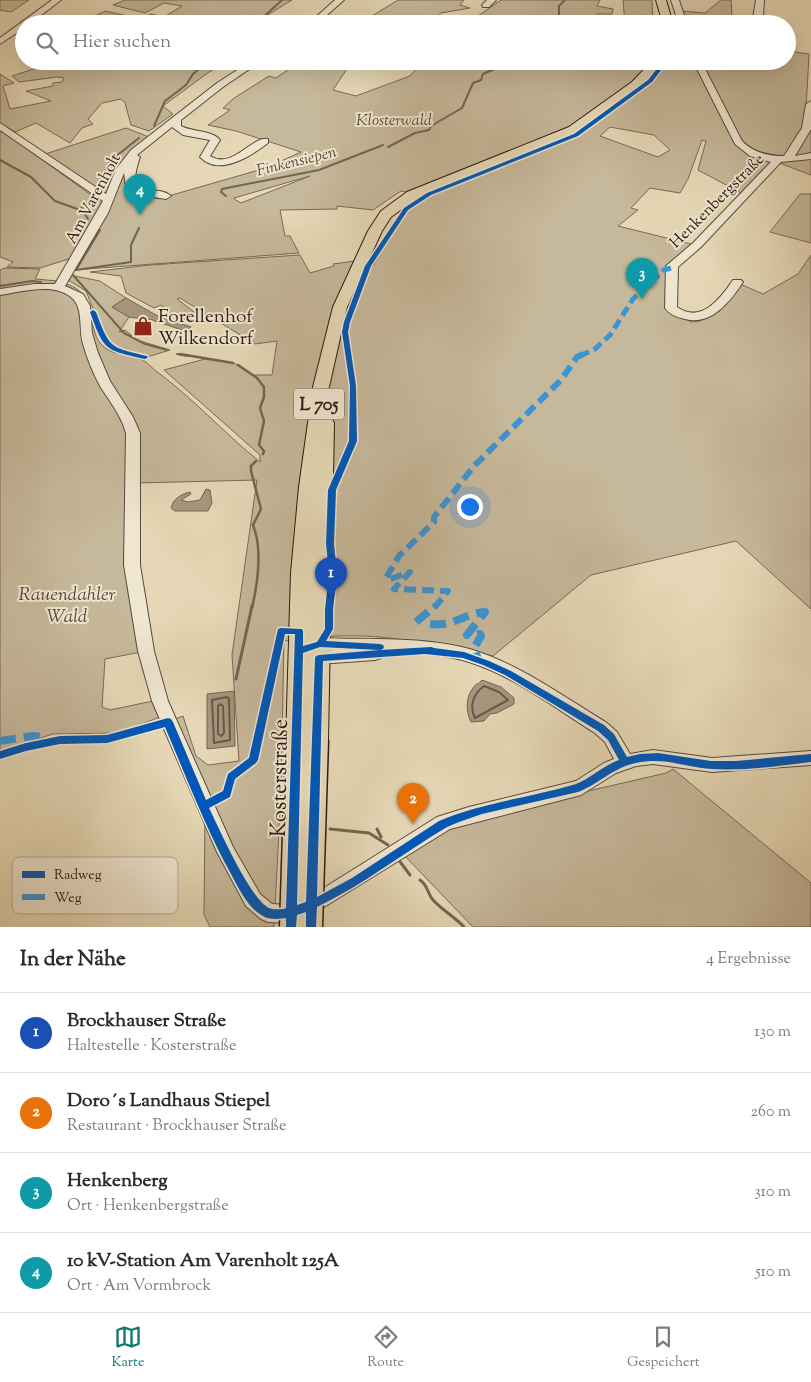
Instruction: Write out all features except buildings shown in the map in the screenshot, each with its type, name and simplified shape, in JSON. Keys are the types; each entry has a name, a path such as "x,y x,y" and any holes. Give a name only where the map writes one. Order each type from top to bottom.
{"main road":[{"path":"661,0 665,15"},
{"name":"Kosterstraße","path":"312,927 307,741 298,651 308,487 321,387 340,307 350,281 378,226 395,206 412,195 573,130 651,70"},
{"name":"Kosterstraße","path":"291,927 307,741 320,651 329,352"}],"street":[{"path":"37,15 58,0"},
{"path":"322,15 340,0"},
{"path":"675,0 680,15"},
{"path":"759,15 760,0"},
{"path":"0,42 15,31"},
{"name":"Am Varenholt","path":"59,287 92,234 121,168 134,152 220,85 243,70"},
{"path":"702,70 740,146 752,153 783,159 811,156"},
{"name":"Henkenbergstraße","path":"737,282 705,315 696,317 684,315 671,308 672,266 697,246 783,159 807,128 811,104"},
{"path":"176,120 176,127 181,131 215,140 205,157 214,162 227,161 266,141"},
{"path":"0,126 108,200"},
{"path":"134,152 135,157 128,181 133,188 143,193 166,196"},
{"path":"0,292 59,287 75,294 84,305 86,334 101,376 117,400 131,425 133,433 132,565 152,679 174,736 226,852 253,900 268,913 288,914 308,908 444,823 469,814 581,787 610,768 625,762 653,757 712,765 811,758"},
{"path":"298,651 431,650 472,657 508,673 601,728 611,737 625,762"}],"green space":[{"path":"0,0 29,0 11,12 0,10"},
{"path":"125,0 292,0 268,15 167,15 182,6 164,3 145,13 113,5"},
{"path":"398,0 464,0 460,5 470,8 441,13 439,15 374,15"},
{"path":"501,0 600,0 597,6 613,9 612,14 597,15 479,15"},
{"path":"623,0 652,0 653,15 624,15"},
{"path":"721,0 731,0 732,15 682,15 681,11 705,13"},
{"path":"105,11 123,15 97,15"},
{"name":"Klosterwald","path":"796,52 809,54 806,110 811,116 811,175 774,161 743,194 698,170 706,141 702,140 688,179 680,193 650,188 631,208 638,210 618,226 695,245 675,262 668,309 691,322 700,321 740,284 763,294 798,274 811,255 811,609 736,541 591,575 493,656 416,641 377,637 331,636 284,641 281,791 274,927 210,927 204,915 205,812 208,790 173,720 183,716 196,756 208,765 239,761 232,655 257,480 137,483 134,423 102,369 77,293 66,286 67,284 77,289 84,296 98,340 104,347 113,352 145,361 260,462 260,455 164,370 205,359 234,363 252,375 272,375 277,341 255,344 180,298 177,299 198,315 180,321 161,305 154,308 126,293 121,276 90,272 150,265 300,255 310,273 334,266 333,264 355,261 373,266 406,211 422,199 580,134 559,133 410,193 401,191 373,210 337,206 337,209 280,210 285,236 290,236 299,253 74,270 104,220 131,159 125,184 132,190 158,199 266,168 301,152 236,131 208,125 230,110 223,108 234,98 269,76 276,78 288,70 346,70 333,90 356,96 410,76 415,70 796,70","holes":["610,127 654,135 670,150 658,157 600,136","310,176 241,203 234,198"]},
{"path":"30,70 213,70 163,106 173,114 149,131 131,125 125,103 121,99 102,103 88,119 93,124 82,128 70,143 36,123 15,132 0,123 0,74 14,83 3,86 10,109 51,101 26,91 53,86 53,83 62,82 64,78 57,77 19,82 12,76"},
{"path":"126,128 149,137 126,156 107,193 104,193 45,154"},
{"path":"0,129 102,203 75,257 40,268 7,267 13,262 0,257"},
{"path":"800,194 811,194 811,243 770,232"},
{"name":"Rauendahler Wald","path":"5,268 40,269 35,279 58,281 80,305 83,335 126,426 141,652 105,659 102,707 110,710 153,701 160,717 119,733 53,734 0,751 0,270"},
{"path":"69,275 100,281 126,298 112,307 129,317 119,332 125,330 137,340 170,350 147,357 111,346 105,339 86,291 68,280"},
{"path":"673,769 811,883 811,927 473,927 402,853 458,821 666,773"}],"water":[{"path":"126,298 156,315 191,327 185,331 152,320 129,317 112,307"},
{"path":"206,489 210,490 212,503 208,511 175,511 171,508 176,500 190,492 191,494 181,500 188,502 200,500"},
{"path":"482,680 501,687 514,698 514,704 497,713 490,714 484,721 471,722 467,709 470,692"},
{"path":"234,691 235,746 207,749 207,694"}],"waterway":[{"path":"266,15 282,0"},
{"name":"Finkensiepen","path":"559,15 559,6 565,0"},
{"path":"154,126 165,101 186,85 198,70"},
{"name":"Finkensiepen","path":"388,147 415,133 429,130 431,126 462,108 473,83 481,80 483,74 492,70"},
{"path":"100,188 110,161 139,138"},
{"name":"Finkensiepen","path":"226,196 221,192 222,189 319,170 383,145"},
{"path":"0,160 31,177 55,201 82,211"},
{"path":"82,211 81,208 86,203"},
{"path":"82,211 88,219"},
{"name":"Finkensiepen","path":"100,230 76,270 131,262 131,245 139,228"},
{"path":"73,275 124,333 145,344 167,350"},
{"path":"0,286 32,281 41,282"},
{"path":"177,354 187,356"},
{"path":"180,354 233,363"},
{"path":"238,365 257,378 264,387 264,397 260,408 264,421 259,445 264,451 263,454"},
{"path":"252,608 258,577 259,555 253,525 261,509 251,471 251,466 256,461"},
{"path":"236,679 252,606"},
{"path":"330,829 369,833 388,845"},
{"path":"377,829 381,837"},
{"path":"398,859 410,875"},
{"path":"420,880 425,884 433,900 464,927"}],"marked path":[{"path":"416,622 433,609 448,591 406,591 394,589 410,572 390,579 386,578 399,556 434,522 434,517 474,466 561,380 577,357 595,349 610,335 633,299 658,278 664,270 671,268"},
{"path":"430,624 444,626 472,613 485,612 467,635 480,634 481,636 474,648 478,659"},
{"path":"0,741 33,736 42,737 45,743"}],"cycle path":[{"path":"320,644 329,629 333,573 330,544 332,490 353,441 353,386 345,332 368,266 406,209 429,194 576,135 650,81 659,70"},
{"path":"93,312 109,346 122,352 145,357"},
{"path":"205,805 227,794 231,777 253,760 281,631 299,631 291,927"},
{"path":"299,651 320,644 380,647"},
{"path":"422,650 464,655 508,673 601,728 611,737 625,762"},
{"path":"311,927 319,658 431,650"},
{"path":"0,755 60,740 107,739 168,722 212,826 242,883 255,903 267,913 284,914 306,908 330,896 426,834 455,818 567,791 589,782 624,762 640,758 658,757 711,765 736,765 811,758"}],"place":[{"name":"10 kV-Station Am Varenholt 125A","path":"140,215"},
{"name":"Henkenberg","path":"642,299"},
{"name":"Forellenhof Wilkendorf","path":"143,326"},
{"name":"Brockhauser Straße","path":"331,598"},
{"name":"Doro´s Landhaus Stiepel","path":"413,824"}]}
